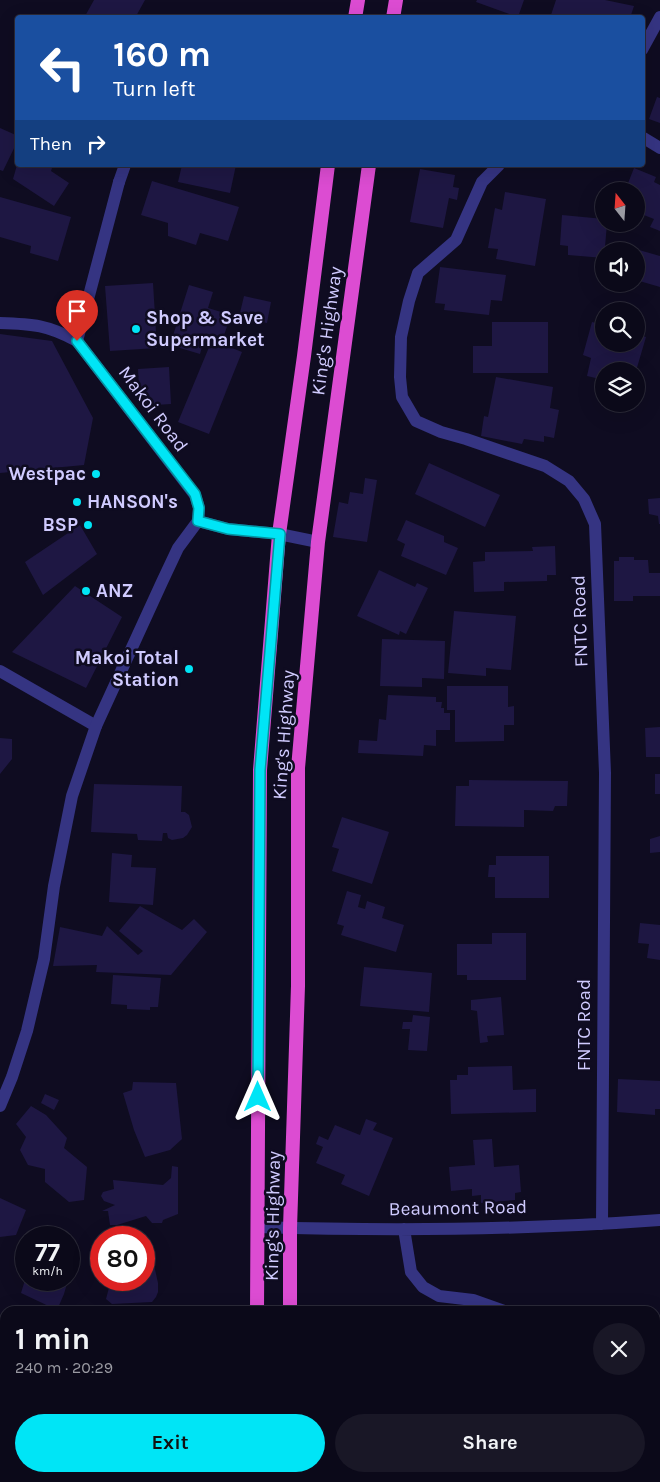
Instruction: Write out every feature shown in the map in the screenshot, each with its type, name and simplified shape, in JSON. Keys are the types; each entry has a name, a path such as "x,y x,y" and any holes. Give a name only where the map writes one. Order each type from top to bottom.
{"highway":[{"path":"356,15 358,0"},
{"path":"394,15 396,0"},
{"name":"King's Highway","path":"257,1306 260,770 280,534 328,167"},
{"name":"King's Highway","path":"290,1306 290,1228 298,986 298,768 318,542 369,167"}],"street":[{"path":"645,44 660,17"},
{"path":"645,139 660,148"},
{"path":"77,341 124,167"},
{"name":"FNTC Road","path":"497,167 482,182 456,240 418,273 409,301 401,337 401,390 402,397 416,421 441,432 545,466 569,481 584,499 595,524 605,773 602,1224"},
{"name":"Makoi Road","path":"0,323 34,324 60,332 77,341 195,494 199,508 198,521"},
{"path":"0,1106 12,1076 26,1031 44,959 54,886 72,796 96,726 178,548 198,521 228,529 280,534 318,542"},
{"path":"0,671 96,726"},
{"name":"Beaumont Road","path":"257,1227 404,1229 602,1224 660,1220"},
{"path":"404,1229 411,1272 423,1288 439,1296 473,1300 490,1306"}],"building":[{"path":"94,0 145,0 137,15 86,15"},
{"path":"477,0 524,0 519,15 512,15 476,2"},
{"path":"556,0 605,0 634,6 631,15 551,15"},
{"path":"657,97 660,98 660,123 649,119"},
{"path":"0,128 15,135 15,146 3,171 0,170"},
{"path":"16,167 52,167 51,171 69,183 54,206 13,179"},
{"path":"182,167 236,167 230,193 178,182"},
{"path":"634,168 656,177 654,182 660,185 660,231 650,227 654,219 645,216 645,182 629,182"},
{"path":"420,169 455,175 453,187 459,188 457,200 449,198 443,228 410,222"},
{"path":"152,181 239,207 228,241 200,233 196,245 168,236 168,223 141,215"},
{"path":"505,192 546,199 535,266 496,259 498,249 488,248 495,208 502,210"},
{"path":"0,197 71,217 58,261 30,253 31,246 0,237"},
{"path":"562,215 595,218 595,232 606,232 605,242 595,242 595,257 568,255 568,246 560,245"},
{"path":"645,252 660,256 660,287 645,283"},
{"path":"440,267 506,275 502,301 491,300 489,315 444,310 445,304 435,303"},
{"path":"153,283 157,348 110,351 105,286"},
{"path":"189,285 213,292 208,308 231,315 222,341 205,336 200,354 170,345"},
{"path":"244,296 271,302 267,323 239,317"},
{"path":"492,322 548,322 548,373 473,373 473,346 492,346"},
{"path":"592,322 595,323 595,352 642,352 639,362 595,362 595,378 587,376 591,358 583,355"},
{"path":"0,334 52,341 93,418 84,465 0,473"},
{"path":"212,340 242,352 209,434 178,422"},
{"path":"169,367 171,404 140,406 138,369"},
{"path":"496,377 553,387 550,408 559,410 554,438 544,436 544,442 524,439 522,444 481,436 484,416 488,417"},
{"path":"429,463 500,495 485,527 415,494"},
{"path":"365,478 377,480 367,542 333,537 339,502 348,504 350,492 363,494"},
{"path":"660,498 659,524 658,516 649,514 648,499"},
{"path":"406,520 444,536 444,542 458,548 446,575 401,556 405,544 397,540"},
{"path":"80,525 97,554 43,595 25,562"},
{"path":"555,546 556,575 547,575 547,581 504,582 504,591 474,592 473,562 485,561 485,552 533,551 532,547"},
{"path":"619,557 634,557 634,560 648,560 649,573 660,573 660,596 633,596 633,601 614,601 614,561 619,561"},
{"path":"379,570 415,587 417,583 428,588 406,634 400,631 399,635 357,616"},
{"path":"75,586 122,617 86,688 12,652"},
{"path":"454,611 516,616 511,670 486,668 486,676 448,673"},
{"path":"382,639 445,641 444,679 422,678 422,687 380,686"},
{"path":"447,686 508,686 508,707 514,706 514,725 504,725 504,741 455,742 455,710 447,710"},
{"path":"388,695 436,697 436,702 442,702 441,708 444,708 444,713 450,713 450,730 436,730 436,746 424,745 423,756 358,753 359,740 377,741 379,719 386,720"},
{"path":"660,727 660,757 646,757 645,728"},
{"path":"0,738 12,739 12,759 0,774"},
{"path":"655,774 660,774 660,794 655,794"},
{"path":"469,780 568,781 567,806 555,806 553,811 524,810 524,827 455,826 456,786 469,786"},
{"path":"94,784 182,786 181,812 189,815 192,827 183,838 172,840 168,838 167,833 163,833 162,841 138,840 137,834 91,832"},
{"path":"342,817 389,832 372,884 332,871 339,849 332,847"},
{"path":"660,836 660,852 650,853 650,839"},
{"path":"112,853 132,855 131,867 156,868 153,905 109,902"},
{"path":"496,856 549,856 549,898 495,898 495,877 488,877 489,865 496,865"},
{"path":"347,891 361,895 358,907 365,909 367,901 385,907 382,918 404,925 396,952 341,935 344,926 337,924"},
{"path":"140,906 182,930 194,919 207,932 171,975 96,972 97,965 53,966 60,927 102,936 107,926 138,955 143,951 119,931"},
{"path":"640,923 660,925 660,960 647,958 649,944 638,943"},
{"path":"492,933 526,933 526,980 467,980 467,975 457,975 457,944 492,944"},
{"path":"364,967 432,973 429,1012 360,1006"},
{"path":"113,975 161,978 158,1007 150,1007 150,1010 127,1009 127,1005 111,1004"},
{"path":"501,997 504,1035 487,1036 488,1042 480,1043 477,1011 471,1010 471,1000"},
{"path":"413,1015 430,1017 427,1051 408,1050 410,1029 402,1029 403,1022 412,1022"},
{"path":"512,1066 513,1090 536,1089 536,1112 451,1114 450,1080 457,1080 457,1075 468,1075 468,1067"},
{"path":"618,1079 660,1081 660,1109 655,1109 655,1115 617,1112"},
{"path":"133,1082 176,1083 182,1139 170,1150 145,1157 134,1130 123,1093 132,1090"},
{"path":"45,1094 59,1100 54,1110 41,1103"},
{"path":"31,1106 46,1115 67,1138 64,1148 87,1167 84,1200 69,1202 45,1182 45,1169 28,1165 20,1150 26,1137 16,1124"},
{"path":"366,1119 377,1123 373,1130 393,1138 369,1196 341,1184 345,1175 316,1163 323,1147 316,1144 319,1136 328,1140 335,1125 360,1135"},
{"path":"492,1139 494,1167 519,1165 521,1192 515,1193 515,1200 481,1203 481,1195 472,1196 472,1189 451,1191 449,1167 475,1165 473,1140"},
{"path":"172,1166 178,1167 178,1214 163,1220 162,1223 152,1223 146,1216 117,1225 110,1225 108,1211 102,1211 115,1205 104,1201 101,1196 103,1192 114,1189 113,1180 163,1185 171,1178"},
{"path":"0,1198 26,1210 20,1226 15,1226 15,1235 0,1237"},
{"path":"155,1270 158,1292 152,1302 112,1304 106,1299 108,1291 155,1291"},
{"path":"22,1291 65,1291 59,1306 49,1306 21,1293"}],"place":[{"name":"Shop & Save Supermarket","path":"136,329"},
{"name":"Westpac","path":"96,474"},
{"name":"HANSON's","path":"77,502"},
{"name":"BSP","path":"88,525"},
{"name":"ANZ","path":"86,591"},
{"name":"Makoi Total Station","path":"189,669"}],"route":[{"path":"77,341 195,494 199,508 198,521 228,529 280,534 260,770 258,1097"}]}
